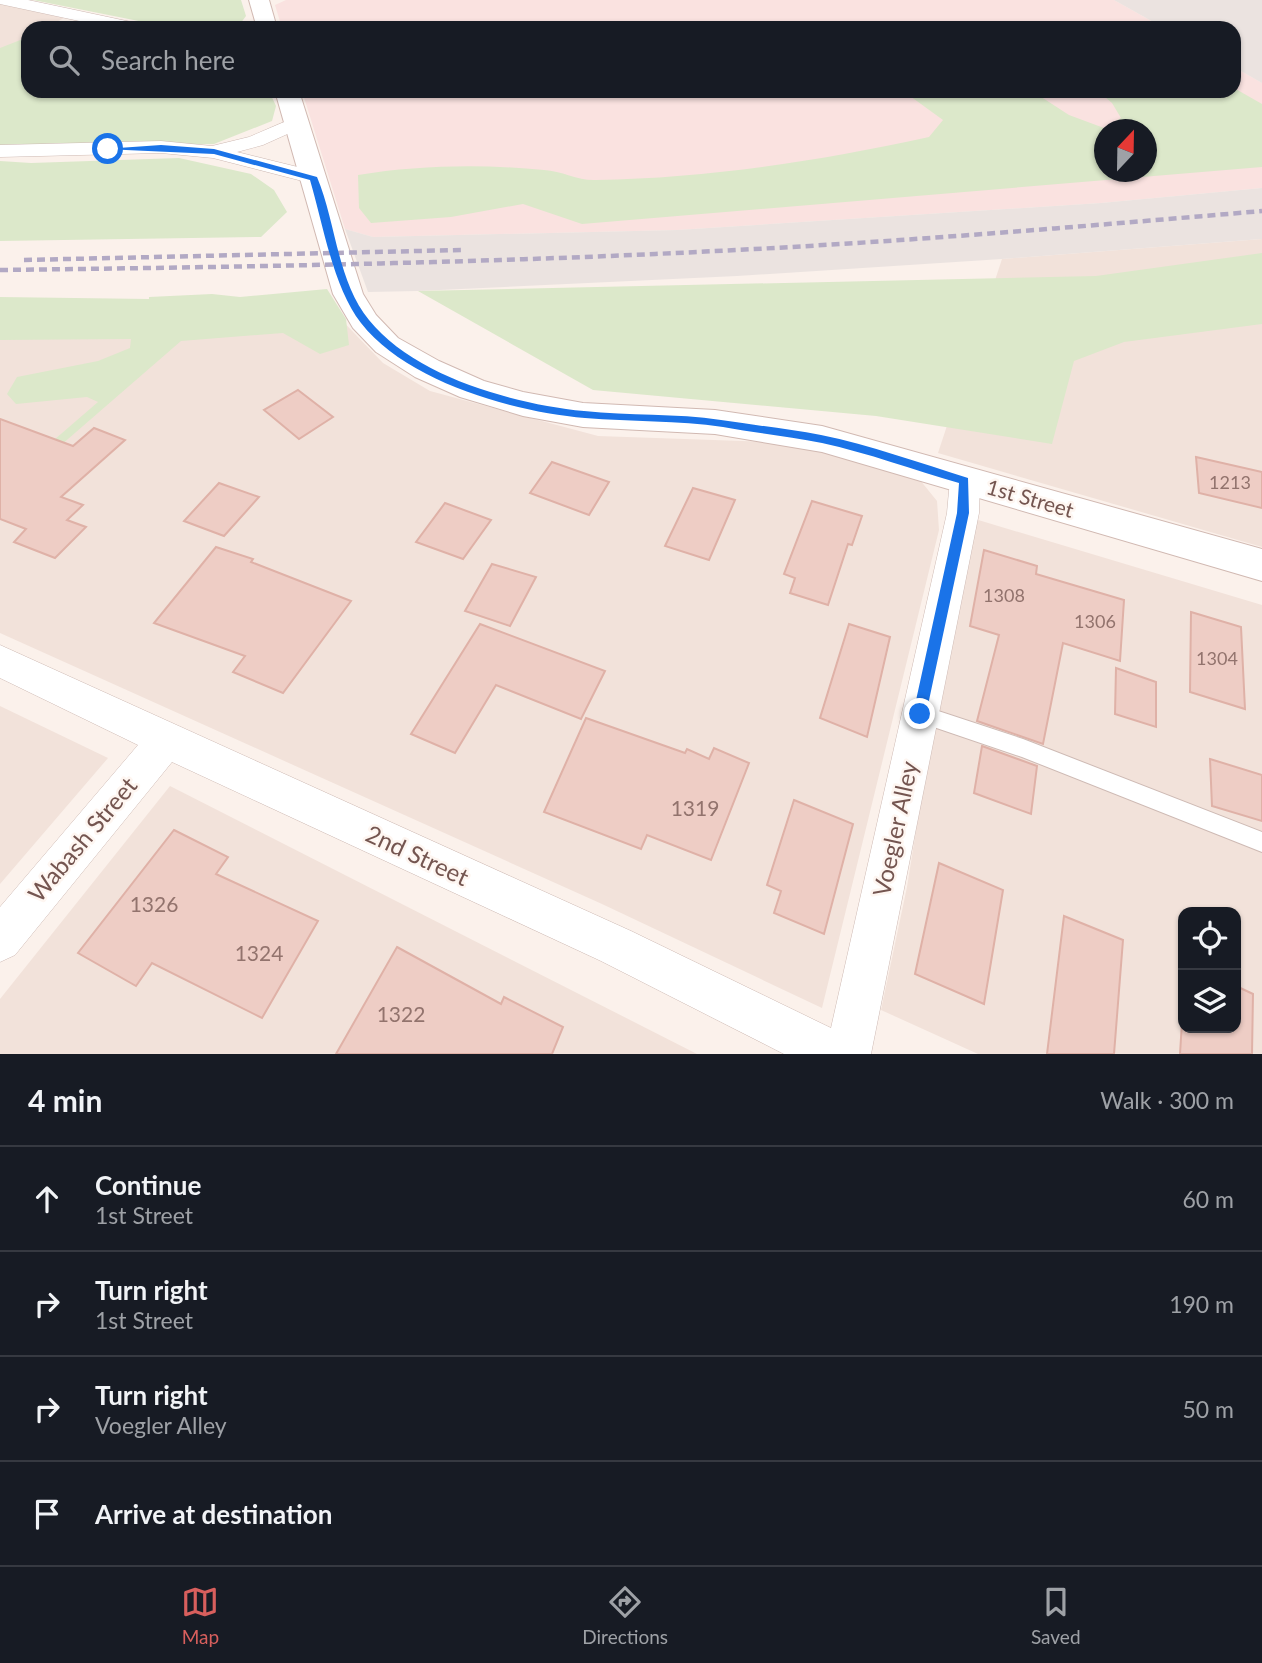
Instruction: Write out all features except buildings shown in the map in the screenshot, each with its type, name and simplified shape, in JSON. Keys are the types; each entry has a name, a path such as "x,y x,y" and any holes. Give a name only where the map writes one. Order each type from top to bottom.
{"street":[{"path":"5,0 103,21"},
{"path":"259,0 265,21"},
{"name":"1st Street","path":"289,98 348,294 364,321 387,345 427,369 472,390 523,404 583,415 715,422 822,439 1262,565"},
{"path":"214,152 256,141 296,123"},
{"path":"0,151 161,147 214,152 314,178"},
{"name":"Voegler Alley","path":"848,1054 963,513 965,481"},
{"name":"2nd Street","path":"0,661 616,946 833,1054"},
{"name":"Wabash Street","path":"0,940 166,740"}],"lane":[{"path":"920,714 1023,748 1262,842"}],"shaded area":[{"path":"286,0 1114,0 1152,21 280,21 275,5"},
{"path":"1114,0 1262,0 1262,83 1241,71 1241,21 1152,21"},
{"path":"0,4 64,18 58,21 21,21 21,41 0,52"},
{"path":"1241,71 1262,83 1262,188 1101,203 677,230 373,237 345,229 304,98 1241,98"},
{"path":"1262,188 1262,239 737,276 418,291 368,292 345,229 373,237 677,230 1101,203"},
{"path":"1262,239 1262,547 938,453 1002,259"},
{"path":"331,309 383,363 430,391 598,436 771,442 859,458 920,480 937,501 939,530 822,1008 602,904 0,633 0,318"},
{"path":"975,519 1262,605 1262,1054 978,1054 881,1010 907,887 948,630"},
{"path":"0,706 108,758 0,884"},
{"path":"170,786 697,1054 0,1054 0,999"}],"green space":[{"path":"33,0 241,0 246,16 242,21 139,21"},
{"path":"21,40 21,98 272,98 276,106 272,121 214,144 0,147 0,48"},
{"path":"1241,92 1262,104 1262,167 1157,176 1157,119 1121,118 1106,98 1241,98"},
{"path":"913,98 1043,98 1069,115 1094,124 1094,181 582,224 523,204 451,217 371,223 359,208 358,175 381,172 451,166 498,167 551,171 590,180 638,179 764,167 929,137 943,120"},
{"path":"179,158 251,174 274,190 287,212 261,237 0,241 0,161 31,163"},
{"path":"1262,253 1262,324 1124,342 1074,361 1052,444 876,416 593,390 418,291 1096,276"},
{"path":"327,289 346,319 349,345 320,354 283,333 181,341 0,498 3,484 98,402 87,397 16,404 7,394 17,377 98,361 130,348 131,339 0,340 0,297 149,299 212,294 240,297"}],"railway":[{"path":"0,270 368,264 644,254 934,238 1262,211"},
{"path":"24,260 462,250"}],"route":[{"path":"108,149 161,147 214,152 314,178 348,294 364,321 387,345 427,369 472,390 523,404 583,415 715,422 822,439 965,481 963,513 920,714"}]}
